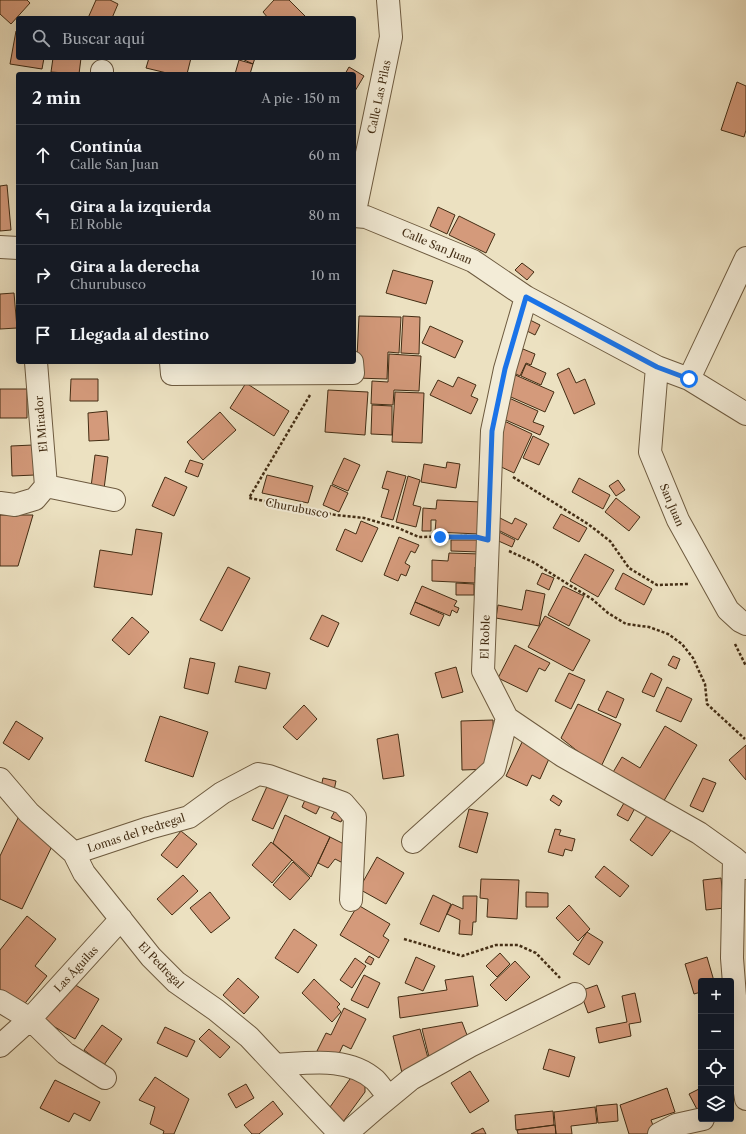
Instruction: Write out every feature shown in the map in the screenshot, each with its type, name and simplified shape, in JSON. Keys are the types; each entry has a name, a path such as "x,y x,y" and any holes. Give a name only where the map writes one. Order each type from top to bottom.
{"street":[{"name":"Calle Las Pilas","path":"356,206 391,37 388,0"},
{"name":"Calle San Juan","path":"356,216 366,217 473,261 526,297 657,367 689,379 746,414"},
{"path":"0,247 16,248"},
{"path":"689,379 746,258"},
{"name":"El Roble","path":"526,297 505,369 492,431 484,671 507,718 563,756 699,833 740,863"},
{"name":"El Mirador","path":"36,364 46,486"},
{"path":"171,364 172,374 353,373 352,364"},
{"name":"San Juan","path":"657,367 650,452 678,520 712,582 728,610 740,621 746,624"},
{"path":"0,503 15,505 35,499 46,486 114,500"},
{"path":"414,842 494,769 507,718"},
{"name":"Lomas del Pedregal","path":"74,853 149,828 189,817 222,792 258,774 344,803 355,817 351,900"},
{"name":"El Pedregal","path":"0,779 29,813 74,853 84,872 151,957 176,982 216,1010 249,1037 276,1065 352,1132"},
{"path":"740,863 732,958 740,1060 746,1099"},
{"name":"Las Águilas","path":"0,1046 30,1019 121,920"},
{"path":"352,1132 388,1097 411,1079 470,1046 575,994"},
{"path":"0,1001 30,1019 65,1053 104,1078"},
{"path":"276,1065 327,1062 354,1068 375,1080 388,1097"},
{"path":"734,1108 746,1104"},
{"path":"659,1134 676,1125 698,1120"}],"path":[{"name":"Churubusco","path":"322,373 249,498 336,515 364,518 398,528 419,537 476,537 488,540"},
{"path":"490,466 519,480 588,524 610,541 629,568 657,585 712,582"},
{"path":"488,540 533,562 592,599 608,614 626,624 650,628 668,634 682,644 693,658 705,684 707,704 745,739"},
{"path":"404,939 462,956 496,945 518,945 536,953 575,994"}],"building":[{"path":"0,0 27,0 30,3 18,16 16,16 16,18 11,24 0,14"},
{"path":"96,0 110,0 118,4 113,16 89,16"},
{"path":"274,0 289,0 305,16 266,16 263,12"},
{"path":"16,31 16,60 44,60 42,69 10,64"},
{"path":"53,60 81,60 79,72 51,72"},
{"path":"148,60 190,60 188,72 163,72 146,68"},
{"path":"239,60 253,64 251,72 236,72"},
{"path":"244,60 254,60 253,64"},
{"path":"349,67 364,76 356,89 356,72 346,72"},
{"path":"737,82 746,86 746,130 744,137 721,130"},
{"path":"7,185 11,230 0,231 0,186"},
{"path":"438,207 455,215 447,234 430,226"},
{"path":"459,216 495,234 486,253 449,235"},
{"path":"522,263 534,272 527,280 515,270"},
{"path":"393,270 433,281 426,304 386,293"},
{"path":"14,293 16,328 0,329 0,294"},
{"path":"359,316 401,317 399,353 388,352 387,379 356,378"},
{"path":"403,316 420,317 419,354 401,353"},
{"path":"530,320 540,325 535,335 525,330"},
{"path":"430,326 463,341 455,358 422,343"},
{"path":"523,349 535,354 531,365 526,363 520,376 512,372"},
{"path":"389,354 421,356 419,391 394,390 393,405 371,404 372,381 388,382"},
{"path":"526,364 546,373 541,385 521,376"},
{"path":"569,368 576,383 585,379 595,404 574,414 557,374"},
{"path":"513,374 554,392 545,412 504,394"},
{"path":"458,377 476,385 471,396 478,399 471,414 430,395 438,380 453,387"},
{"path":"71,379 98,379 98,401 70,401"},
{"path":"246,383 289,411 274,436 230,408"},
{"path":"0,389 27,389 27,418 0,418"},
{"path":"328,390 368,392 365,435 325,432"},
{"path":"395,392 424,393 422,443 392,442"},
{"path":"509,398 538,411 533,422 544,426 540,435 501,418"},
{"path":"372,405 392,406 392,435 371,434"},
{"path":"107,411 109,440 89,441 88,413"},
{"path":"220,412 236,430 203,460 187,442"},
{"path":"500,419 532,434 514,473 495,464"},
{"path":"533,436 549,444 539,465 523,458"},
{"path":"33,445 35,475 12,476 11,446"},
{"path":"95,455 108,457 104,489 91,487"},
{"path":"344,458 360,465 348,491 332,484"},
{"path":"190,460 203,464 198,477 185,472"},
{"path":"447,462 460,464 456,488 421,482 424,464 446,468"},
{"path":"387,471 406,476 393,520 381,517 389,490 382,488"},
{"path":"267,475 313,486 308,503 262,493"},
{"path":"408,476 420,480 413,505 421,507 416,527 396,522"},
{"path":"165,477 187,487 174,516 152,506"},
{"path":"579,478 610,495 603,509 572,492"},
{"path":"618,480 625,490 616,496 609,486"},
{"path":"331,485 348,493 339,512 323,505"},
{"path":"616,498 640,517 629,531 605,512"},
{"path":"437,500 481,502 479,534 435,532 436,520 431,520 431,531 422,531 423,508 436,509"},
{"path":"561,514 587,528 579,542 553,528"},
{"path":"0,515 33,515 18,566 0,566"},
{"path":"500,518 512,524 515,518 527,524 518,540 494,528"},
{"path":"361,521 378,528 362,562 336,550 345,529 356,534"},
{"path":"136,529 162,533 152,595 94,587 100,550 132,555"},
{"path":"497,531 515,540 512,547 494,539"},
{"path":"399,537 419,545 415,553 411,551 405,563 410,566 406,576 401,574 398,581 384,575"},
{"path":"451,540 480,540 479,552 451,551"},
{"path":"449,553 481,554 480,566 475,567 475,583 432,581 432,560 448,561"},
{"path":"585,554 614,570 598,597 570,581"},
{"path":"228,567 250,578 222,631 200,620"},
{"path":"542,573 554,578 549,590 537,584"},
{"path":"623,573 652,589 644,605 615,589"},
{"path":"456,583 474,584 474,595 456,595"},
{"path":"422,586 457,601 454,606 459,608 457,613 452,610 450,616 415,602"},
{"path":"563,586 584,596 569,626 548,615"},
{"path":"526,590 545,594 539,626 496,618 498,605 522,610"},
{"path":"415,602 444,615 439,626 410,614"},
{"path":"322,615 339,623 328,647 310,639"},
{"path":"545,616 590,640 573,671 528,647"},
{"path":"132,617 149,632 129,655 112,640"},
{"path":"515,645 550,663 545,671 539,668 527,692 498,678"},
{"path":"673,656 680,659 676,669 668,665"},
{"path":"190,658 215,663 208,694 184,688"},
{"path":"239,666 270,673 266,689 235,682"},
{"path":"456,667 463,692 442,698 435,673"},
{"path":"569,673 585,680 571,709 555,701"},
{"path":"651,673 662,679 654,697 642,692"},
{"path":"667,687 692,699 681,722 656,711"},
{"path":"607,691 624,699 616,718 598,710"},
{"path":"578,704 621,724 600,769 561,738"},
{"path":"304,705 317,719 297,740 283,727"},
{"path":"160,716 208,732 193,777 145,761"},
{"path":"493,720 494,751 491,769 462,770 461,721"},
{"path":"16,721 43,738 29,760 3,743"},
{"path":"665,726 697,745 662,804 612,774 622,757 640,768"},
{"path":"398,734 404,776 383,779 377,739"},
{"path":"524,738 552,752 540,779 532,775 527,786 506,776"},
{"path":"746,745 746,780 729,760"},
{"path":"323,778 336,781 333,795 320,792"},
{"path":"703,778 716,783 703,812 690,806"},
{"path":"269,782 290,792 273,829 252,820"},
{"path":"308,793 323,800 316,814 302,807"},
{"path":"553,795 562,801 559,806 550,800"},
{"path":"624,803 635,808 628,821 617,815"},
{"path":"337,807 346,811 341,822 331,818"},
{"path":"469,809 488,813 477,853 459,847"},
{"path":"649,813 672,829 652,856 630,840"},
{"path":"20,814 54,842 22,909 0,899 0,856"},
{"path":"285,815 330,837 311,877 273,843"},
{"path":"555,829 561,830 559,835 575,839 572,851 565,849 563,856 548,852"},
{"path":"181,831 197,844 177,868 161,855"},
{"path":"330,837 350,847 341,862 335,859 328,868 318,863"},
{"path":"271,842 292,860 272,883 252,865"},
{"path":"377,857 404,873 386,904 359,889"},
{"path":"293,862 310,878 290,900 273,885"},
{"path":"604,866 629,886 620,897 595,877"},
{"path":"183,875 198,891 172,915 157,899"},
{"path":"721,878 724,908 706,910 703,880"},
{"path":"481,879 519,880 517,919 487,917 488,899 480,898"},
{"path":"210,892 230,918 211,933 190,908"},
{"path":"526,892 548,893 548,907 526,907"},
{"path":"433,895 451,904 439,932 420,924"},
{"path":"463,896 477,896 476,922 473,922 472,935 459,934 460,920 447,914 452,904 463,909"},
{"path":"358,905 390,924 383,936 389,940 379,958 340,935"},
{"path":"569,905 590,929 578,941 556,918"},
{"path":"27,916 56,939 35,966 47,976 22,1007 0,990 0,950"},
{"path":"294,929 317,945 298,973 275,958"},
{"path":"587,932 603,942 589,965 573,954"},
{"path":"500,953 510,964 497,977 486,966"},
{"path":"369,956 374,959 371,965 365,962"},
{"path":"416,957 435,966 423,991 405,983"},
{"path":"707,957 713,978 698,978 698,993 694,994 685,964"},
{"path":"355,958 366,966 352,988 340,980"},
{"path":"515,961 530,977 506,1001 490,985"},
{"path":"364,975 380,983 368,1008 351,1000"},
{"path":"473,976 478,1006 400,1018 398,997 447,990 445,980"},
{"path":"238,978 259,997 244,1014 223,995"},
{"path":"314,979 340,1004 337,1007 341,1012 332,1022 302,993"},
{"path":"67,980 99,999 75,1039 43,1020"},
{"path":"597,985 605,1007 588,1013 580,991"},
{"path":"635,993 641,1022 629,1024 631,1036 599,1043 596,1028 627,1022 622,996"},
{"path":"344,1008 366,1019 351,1049 343,1045 336,1060 317,1051 326,1033 331,1035"},
{"path":"462,1022 467,1035 429,1057 422,1029"},
{"path":"102,1025 122,1039 104,1065 84,1050"},
{"path":"165,1027 195,1041 187,1057 157,1043"},
{"path":"209,1029 230,1047 220,1058 199,1039"},
{"path":"420,1029 428,1058 403,1077 393,1036"},
{"path":"549,1049 575,1057 569,1077 543,1069"},
{"path":"470,1071 489,1101 470,1113 451,1083"},
{"path":"355,1072 365,1078 365,1092 340,1126 330,1107"},
{"path":"155,1077 189,1099 174,1134 163,1134 164,1131 150,1124 155,1107 139,1100"},
{"path":"55,1080 100,1102 90,1121 74,1113 69,1122 40,1108"},
{"path":"246,1084 254,1098 236,1108 228,1094"},
{"path":"667,1088 675,1112 651,1120 655,1131 647,1134 629,1134 620,1105"},
{"path":"698,1090 698,1111 689,1094"},
{"path":"273,1101 283,1114 259,1134 252,1134 244,1125"},
{"path":"617,1104 618,1121 598,1123 596,1106"},
{"path":"595,1107 597,1123 571,1126 572,1134 556,1134 554,1112"},
{"path":"553,1111 554,1125 516,1130 515,1115"},
{"path":"555,1125 556,1134 518,1134 517,1130"},
{"path":"483,1128 486,1134 471,1134"}],"route":[{"path":"440,537 469,536 488,540 492,431 505,369 526,297 657,367 689,379"}]}
